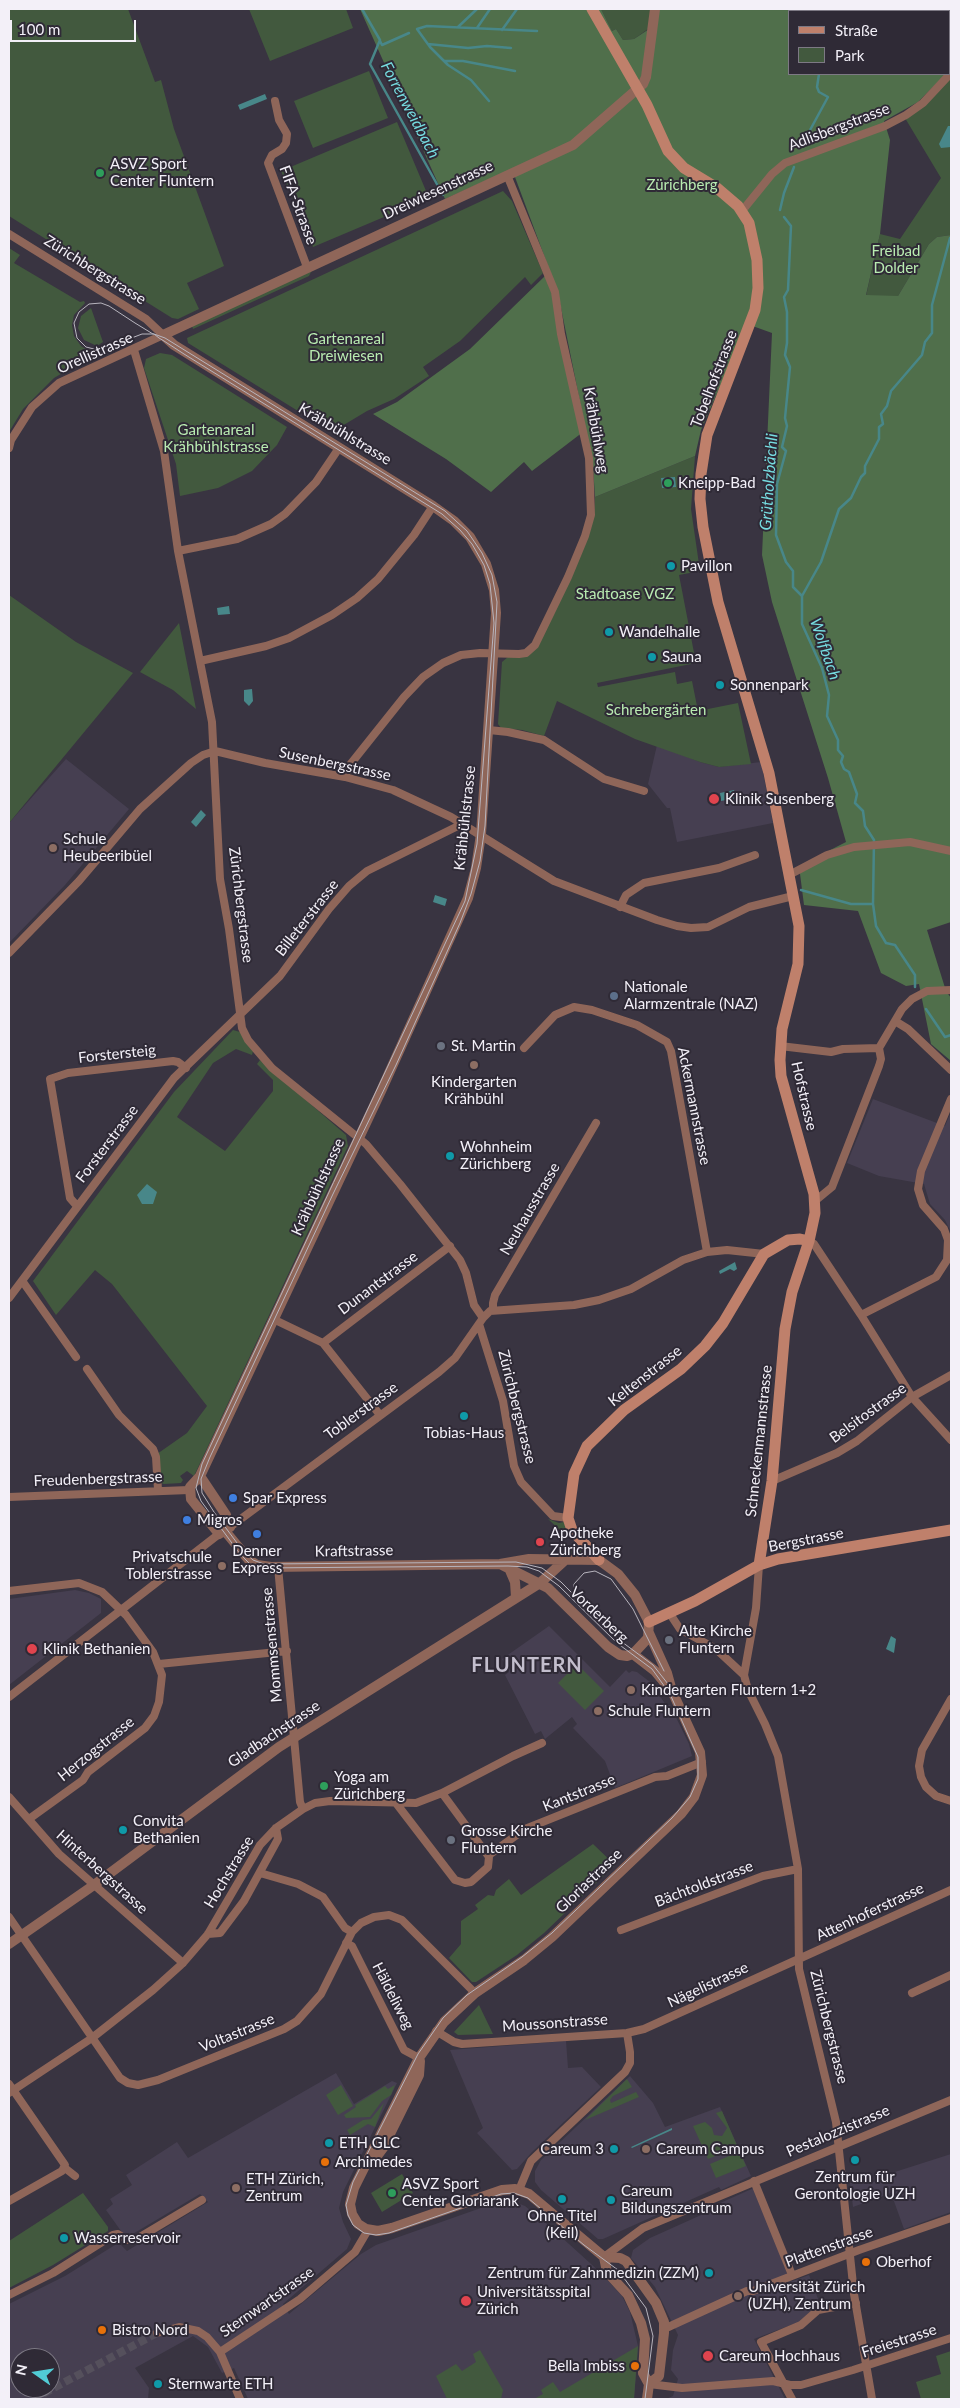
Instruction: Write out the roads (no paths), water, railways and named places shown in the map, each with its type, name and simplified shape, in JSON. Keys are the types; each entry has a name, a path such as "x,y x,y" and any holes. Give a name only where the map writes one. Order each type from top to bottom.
{"main road":[{"name":"Tobelhofstrasse","path":"592,9 639,89 664,143 673,157 684,168 725,194 742,211 749,222 755,242 758,288 750,328 707,435 701,474 701,514 718,602 762,745 793,896"},
{"name":"Hofstrasse","path":"793,896 799,926 800,950 782,1029 780,1046 781,1076 815,1207"},
{"name":"Schneckenmannstrasse","path":"758,1565 772,1481 785,1329 792,1292 809,1241 815,1207"},
{"name":"Keltenstrasse","path":"568,1518 574,1474 587,1446 624,1410 681,1369 705,1346 724,1323 764,1254 788,1240 800,1239 809,1241"},
{"path":"568,1518 572,1530 599,1560"},
{"name":"Bergstrasse","path":"649,1627 758,1565 785,1558 951,1530"}],"street":[{"name":"Dreiwiesenstrasse","path":"164,335 572,145 639,89 646,77 655,9"},
{"name":"Adlisbergstrasse","path":"742,211 780,167 793,160 885,126 906,115 923,104 949,75"},
{"name":"FIFA-Strasse","path":"275,100 279,120 287,134 286,144 272,155 268,163 307,268"},
{"name":"Krähbühlweg","path":"345,777 349,766 404,697 423,677 443,663 461,655 526,653 535,646 585,536 591,515 592,492 589,458 561,334 555,292 507,175"},
{"name":"Zürichbergstrasse","path":"9,234 146,319 164,335"},
{"name":"Krähbühlstrasse","path":"164,335 174,346 433,506 462,529 474,543 486,564 496,604 481,834 474,876 464,908 200,1476 193,1482 189,1490"},
{"name":"Orellistrasse","path":"9,448 15,433 32,407 59,383 164,335"},
{"name":"Zürichbergstrasse","path":"134,350 164,451 178,551 212,722 215,751 220,879 230,930 242,1028 248,1040 272,1068 366,1144 450,1246 464,1267 503,1401 514,1466 521,1482 553,1516 568,1518"},
{"path":"178,551 237,539 271,524 286,514 311,488 339,448"},
{"path":"200,660 266,646 289,638 332,615 357,598 378,579 414,536 433,506"},
{"path":"489,730 544,740 604,779 644,791"},
{"path":"9,953 42,921 140,810 202,755 215,751"},
{"name":"Susenbergstrasse","path":"215,751 255,761 345,777 409,796 481,834 539,873 620,907 657,920 691,928 708,926 749,907 793,896"},
{"name":"Billeterstrasse","path":"239,1015 280,976 329,908 349,886 367,871 462,824"},
{"path":"790,875 827,855 854,847 899,842 951,851"},
{"path":"620,907 626,895 644,883 719,868 755,855"},
{"path":"815,1207 832,1187 880,1066 879,1048 894,1021 912,999 919,994 939,989 951,990"},
{"name":"Ackermannstrasse","path":"524,1048 555,1015 574,1007 592,1010 642,1027 667,1042 671,1051 707,1252"},
{"name":"Forsterstrasse","path":"9,1298 23,1282 77,1206 174,1078 239,1015"},
{"path":"894,1021 908,1029 951,1070"},
{"path":"780,1046 822,1052 843,1049 879,1048"},
{"name":"Forstersteig","path":"77,1206 70,1198 50,1079 68,1073 173,1061 186,1068"},
{"path":"860,1315 936,1277 947,1260 948,1240 944,1229 923,1205 918,1189 921,1171 951,1099"},
{"name":"Neuhausstrasse","path":"493,1310 495,1295 596,1123"},
{"path":"809,1241 814,1244 912,1398 951,1440"},
{"name":"Dunantstrasse","path":"323,1342 450,1246"},
{"path":"493,1310 548,1308 599,1300 632,1289 683,1260 707,1252 728,1250 764,1254"},
{"path":"23,1282 76,1357"},
{"name":"Toblerstrasse","path":"9,1697 455,1358 481,1321 493,1310"},
{"path":"273,1319 323,1342 380,1415"},
{"path":"86,1369 119,1415 153,1449 156,1457 158,1490"},
{"name":"Belsitostrasse","path":"772,1481 837,1453 857,1441 912,1398 951,1375"},
{"path":"200,1476 226,1515 225,1531"},
{"path":"189,1490 194,1503 225,1531"},
{"name":"Freudenbergstrasse","path":"9,1497 189,1490"},
{"name":"Kraftstrasse","path":"225,1531 249,1560 260,1566 504,1566 528,1559 599,1560"},
{"path":"599,1560 609,1566 629,1587 649,1627"},
{"name":"Gladbachstrasse","path":"9,1944 94,1886 232,1782 294,1738 540,1583 564,1561"},
{"name":"Schneckenmannstrasse","path":"744,1675 756,1608 758,1565"},
{"path":"504,1566 515,1582 516,1597"},
{"name":"Kraftstrasse","path":"504,1566 540,1583"},
{"name":"Mommsenstrasse","path":"278,1567 300,1802 303,1809"},
{"name":"Herzogstrasse","path":"9,1591 79,1583 102,1592 121,1610 154,1652 159,1664 162,1688 154,1716 145,1728 88,1772 83,1780 28,1819"},
{"name":"Vorderberg","path":"540,1583 555,1594 614,1652 624,1657 640,1649 649,1627"},
{"path":"670,1614 680,1629 716,1649 744,1675"},
{"name":"Gloriastrasse","path":"368,2230 356,2222 350,2207 352,2194 419,2058 436,2030 476,1993 545,1943 681,1814 698,1790 702,1762 698,1747 672,1691 649,1627"},
{"path":"159,1664 286,1651"},
{"name":"Gloriastrasse","path":"633,1654 655,1671 672,1691"},
{"name":"Zürichbergstrasse","path":"744,1675 748,1690 778,1756 798,1870 801,1979 831,2099 840,2146 856,2303 872,2399"},
{"path":"951,1699 922,1750 919,1766 921,1777 926,1787 936,1796 951,1801"},
{"name":"Hochstrasse","path":"10,2089 92,2038 153,1990 183,1962 208,1934 260,1845 276,1828 303,1809 315,1803 330,1801 416,1803 442,1794 513,1756 542,1743"},
{"name":"Kantstrasse","path":"489,1855 525,1829 655,1777 667,1776 702,1762"},
{"path":"396,1803 455,1880 465,1883 479,1876 488,1867 490,1862 489,1855 442,1794"},
{"name":"Hinterbergstrasse","path":"9,1797 53,1847 94,1886 183,1962"},
{"path":"208,1934 220,1933 244,1901 278,1839 276,1828"},
{"name":"Bächtoldstrasse","path":"621,1930 763,1876 798,1870"},
{"path":"260,1873 298,1884 324,1897 345,1928 352,1932"},
{"name":"Attenhoferstrasse","path":"800,1960 951,1890"},
{"name":"Voltastrasse","path":"9,1917 120,2078 128,2083 138,2085 149,2084 284,2029 297,2021 321,1994 352,1932 361,1923 374,1917 389,1915 398,1918 476,1993"},
{"name":"Häldeliweg","path":"346,1942 352,1946 404,2050 419,2058"},
{"name":"Nägelistrasse","path":"627,2033 660,2023 800,1960"},
{"path":"912,1993 951,1975"},
{"name":"Moussonstrasse","path":"436,2030 454,2042 462,2044 627,2033 630,2063 625,2072 531,2162 519,2190"},
{"path":"10,2089 65,2166 75,2176"},
{"name":"Pestalozzistrasse","path":"604,2257 643,2228 951,2100"},
{"path":"9,2201 65,2166"},
{"path":"754,2181 792,2276"},
{"path":"368,2230 389,2229 494,2192 508,2189 519,2190 532,2196 604,2257 620,2258 636,2273 656,2303 662,2316 664,2329 659,2376 649,2384"},
{"path":"9,2295 54,2273 113,2235 120,2235 127,2240 136,2240 202,2200"},
{"name":"Plattenstrasse","path":"664,2329 747,2291 753,2291 951,2218"},
{"name":"Sternwartstrasse","path":"220,2352 306,2294 354,2252 368,2230"},
{"path":"604,2257 607,2272 628,2296 641,2323 645,2339 643,2373 649,2384 646,2399"},
{"path":"792,2399 761,2342 801,2325 818,2310 856,2303"},
{"path":"156,2333 173,2328 188,2328 207,2337 220,2352 240,2399"},
{"name":"Freiestrasse","path":"649,2384 682,2388 773,2381 801,2385 951,2338"}],"waterway":[{"name":"Forrenweidbach","path":"362,9 380,40 370,64 443,195"},
{"path":"458,27 477,9"},
{"path":"477,28 490,9"},
{"path":"502,30 517,9"},
{"path":"489,101 471,80 448,65 430,47 417,29 427,26 537,31"},
{"path":"380,41 382,45 409,33"},
{"path":"428,44 468,48 487,46 511,48"},
{"path":"445,61 463,61 515,71"},
{"name":"Grütholzbächli","path":"803,143 828,97 819,92 817,87 819,75"},
{"name":"Grütholzbächli","path":"780,210 794,167"},
{"name":"Grütholzbächli","path":"784,217 791,226 788,290 784,297 787,312 785,355 790,367 785,418 787,426 782,447 786,451 777,484 776,535 786,562 793,571 793,587 802,596"},
{"name":"Wolfbach","path":"915,987 915,975 895,945 886,943 876,926 873,904 874,840 865,826 863,811 855,803 857,794 849,772 844,769 841,762 843,756 838,750 838,740 827,716 829,695 822,668 802,624 802,596 821,562 839,509 851,498 861,477 865,473 865,466 879,439 879,427 883,424 881,414 887,406 891,391 922,355 925,342 932,333 932,305 950,238"},
{"path":"801,890 851,904 873,904"},
{"name":"Wolfbach","path":"926,1009 945,1037 951,1035"}],"tunnel":[{"path":"33,2399 157,2333"}],"tram line":[{"path":"645,2399 653,2336 646,2308 618,2270 584,2245 528,2198 514,2193 501,2194 389,2233 376,2235 364,2233 353,2225 346,2205 353,2182 418,2054 443,2018 467,1995 522,1957 552,1933 672,1818 690,1797 698,1779 698,1757 670,1694 652,1669 617,1643 559,1586 539,1571 527,1567 508,1566 259,1568 250,1564 240,1554 201,1501 196,1488 202,1464 465,901 477,844 494,623 490,584 484,565 472,544 442,514 184,354 154,334 109,306 101,303 89,304 79,312 74,323 77,338 86,347 103,349 142,334 154,334 165,338 445,511 467,531 482,553 492,575 497,602 485,826 480,861 471,894 460,923 396,1065 333,1194 210,1457 201,1479 202,1493 243,1551 253,1560 264,1564 516,1562 542,1568 561,1582 618,1639 653,1665 672,1689"},
{"path":"574,1598 574,1584 584,1573 595,1571 611,1579 633,1609 664,1671"}],"place":[{"name":"ASVZ Sport Center Fluntern","path":"100,173"},
{"name":"Kneipp-Bad","path":"668,483"},
{"name":"Pavillon","path":"671,566"},
{"name":"Wandelhalle","path":"609,632"},
{"name":"Sauna","path":"652,657"},
{"name":"Sonnenpark","path":"720,685"},
{"name":"Klinik Susenberg","path":"714,799"},
{"name":"Schule Heubeeribüel","path":"53,848"},
{"name":"Nationale Alarmzentrale (NAZ)","path":"614,996"},
{"name":"St. Martin","path":"441,1046"},
{"name":"Kindergarten Krähbühl","path":"474,1065"},
{"name":"Wohnheim Zürichberg","path":"450,1156"},
{"name":"Tobias-Haus","path":"464,1416"},
{"name":"Spar Express","path":"233,1498"},
{"name":"Migros","path":"187,1520"},
{"name":"Denner Express","path":"257,1534"},
{"name":"Apotheke Zürichberg","path":"540,1542"},
{"name":"Privatschule Toblerstrasse","path":"222,1566"},
{"name":"Alte Kirche Fluntern","path":"669,1640"},
{"name":"Klinik Bethanien","path":"32,1649"},
{"name":"Kindergarten Fluntern 1+2","path":"631,1690"},
{"name":"Schule Fluntern","path":"598,1711"},
{"name":"Yoga am Zürichberg","path":"324,1786"},
{"name":"Convita Bethanien","path":"123,1830"},
{"name":"Grosse Kirche Fluntern","path":"451,1840"},
{"name":"ETH GLC","path":"329,2143"},
{"name":"Careum 3","path":"614,2149"},
{"name":"Careum Campus","path":"646,2149"},
{"name":"Zentrum für Gerontologie UZH","path":"855,2160"},
{"name":"Archimedes","path":"325,2162"},
{"name":"ETH Zürich, Zentrum","path":"236,2188"},
{"name":"ASVZ Sport Center Gloriarank","path":"392,2193"},
{"name":"Ohne Titel (Keil)","path":"562,2199"},
{"name":"Careum Bildungszentrum","path":"611,2200"},
{"name":"Wasserreservoir","path":"64,2238"},
{"name":"Oberhof","path":"866,2262"},
{"name":"Zentrum für Zahnmedizin (ZZM)","path":"709,2273"},
{"name":"Universität Zürich (UZH), Zentrum","path":"738,2296"},
{"name":"Universitätsspital Zürich","path":"466,2301"},
{"name":"Bistro Nord","path":"102,2330"},
{"name":"Careum Hochhaus","path":"708,2356"},
{"name":"Bella Imbiss","path":"635,2366"},
{"name":"Sternwarte ETH","path":"158,2384"}],"district":[{"name":"FLUNTERN","path":"527,1666"}],"park label":[{"name":"Zürichberg","path":"682,185"},
{"name":"Freibad Dolder","path":"896,260"},
{"name":"Gartenareal Dreiwiesen","path":"346,348"},
{"name":"Gartenareal Krähbühlstrasse","path":"216,438"},
{"name":"Stadtoase VGZ","path":"625,594"},
{"name":"Schrebergärten","path":"656,710"}]}
